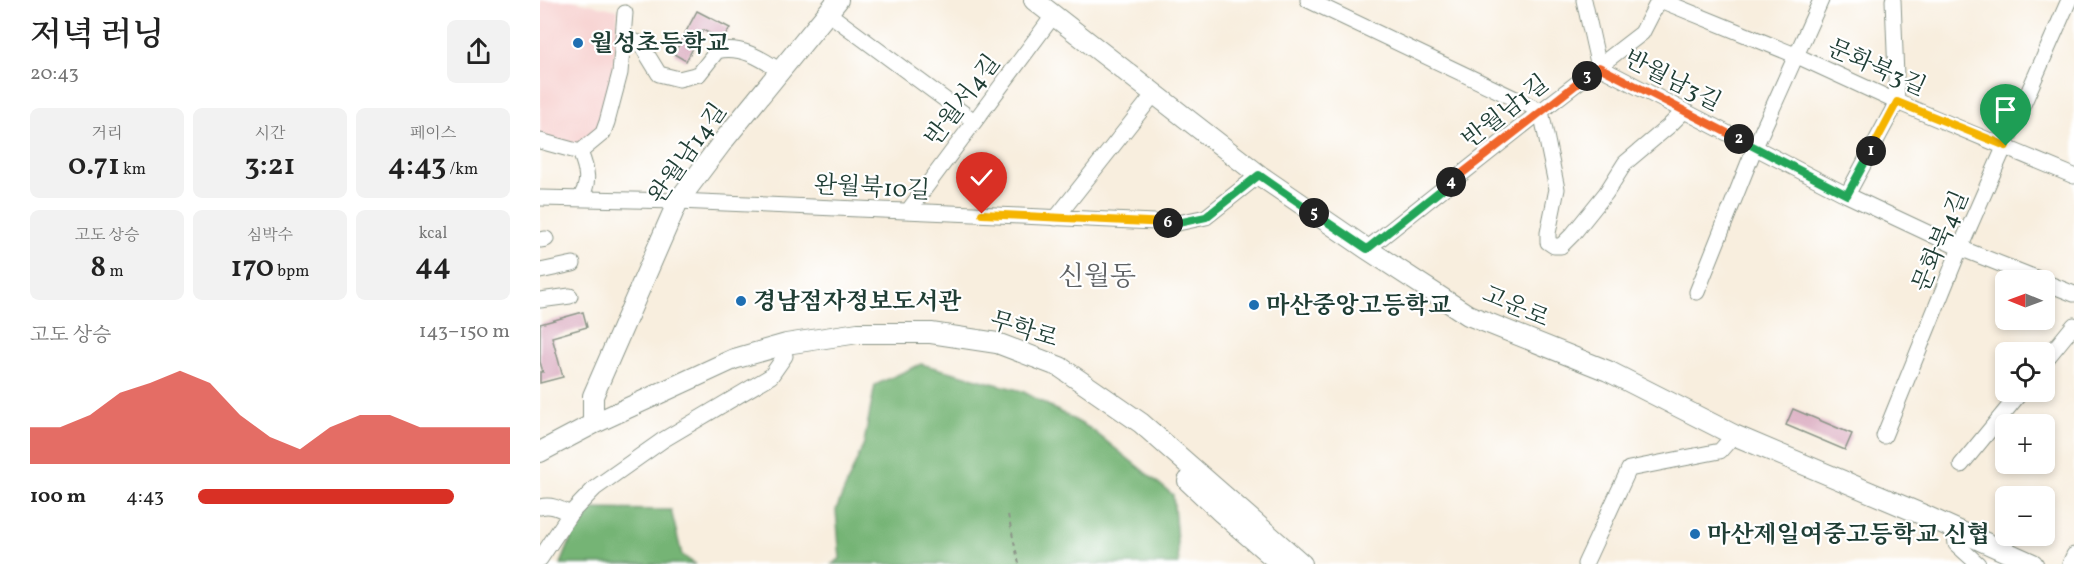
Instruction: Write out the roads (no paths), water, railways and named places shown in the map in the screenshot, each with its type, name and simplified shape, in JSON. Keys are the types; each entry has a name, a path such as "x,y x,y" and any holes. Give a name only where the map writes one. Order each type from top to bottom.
{"main road":[{"name":"고운로","path":"1034,0 1259,175 1468,315 1608,371 1734,435 2033,564"},
{"name":"완월남14길","path":"593,424 593,396 678,201 724,140 833,6"},
{"name":"무학로","path":"540,452 593,424 734,359 786,344 858,333 931,333 997,343 1060,367 1141,423 1302,564"},
{"name":"무학로","path":"540,465 611,426 708,380 760,362 784,356 882,344 922,345 984,353 1029,367 1077,390 1124,422 1281,564"}],"street":[{"path":"1308,0 1541,111 1557,189 1548,233 1548,242 1554,246 1561,246 1573,234 1606,193 1625,163 1684,111"},
{"name":"반월남3길","path":"1584,0 1599,67 1847,195 1960,248 2015,270"},
{"name":"반월남1길","path":"1367,249 1642,33 1660,0"},
{"name":"문화북3길","path":"1660,0 1795,55 1897,102 2074,176"},
{"path":"1697,292 1755,147 1821,0"},
{"path":"1847,195 1897,102 1893,0"},
{"name":"문화북4길","path":"1884,436 1960,248 2070,0"},
{"path":"833,6 974,122"},
{"path":"580,152 603,133 607,122 620,74 625,13"},
{"name":"반월서4길","path":"908,211 1053,16"},
{"path":"624,39 640,43 659,74 679,79 699,74 717,51 725,49 742,51 765,60 780,71"},
{"path":"1056,218 1154,94"},
{"path":"540,141 580,152"},
{"path":"579,199 587,183 588,174 580,152"},
{"name":"완월북10길","path":"540,198 678,201 1178,223 1206,217 1259,175"},
{"path":"540,271 573,264"},
{"name":"반월남3길","path":"2055,286 2074,294"},
{"path":"540,300 570,296"},
{"path":"2055,348 2074,325"},
{"path":"540,559 570,514 595,488 663,440 771,376 784,356"},
{"path":"1961,465 2013,402"},
{"path":"1585,564 1629,469 1720,451 1734,435"},
{"path":"540,507 558,507 570,514"},
{"path":"1954,528 1956,544 1978,564"},
{"path":"2070,564 2074,555"}],"place":[{"name":"월성초등학교","path":"578,43"},
{"name":"경남점자정보도서관","path":"741,301"},
{"name":"마산중앙고등학교","path":"1254,305"},
{"name":"마산제일여중고등학교 신협","path":"1695,534"}],"district":[{"name":"신월동","path":"1097,276"}]}
